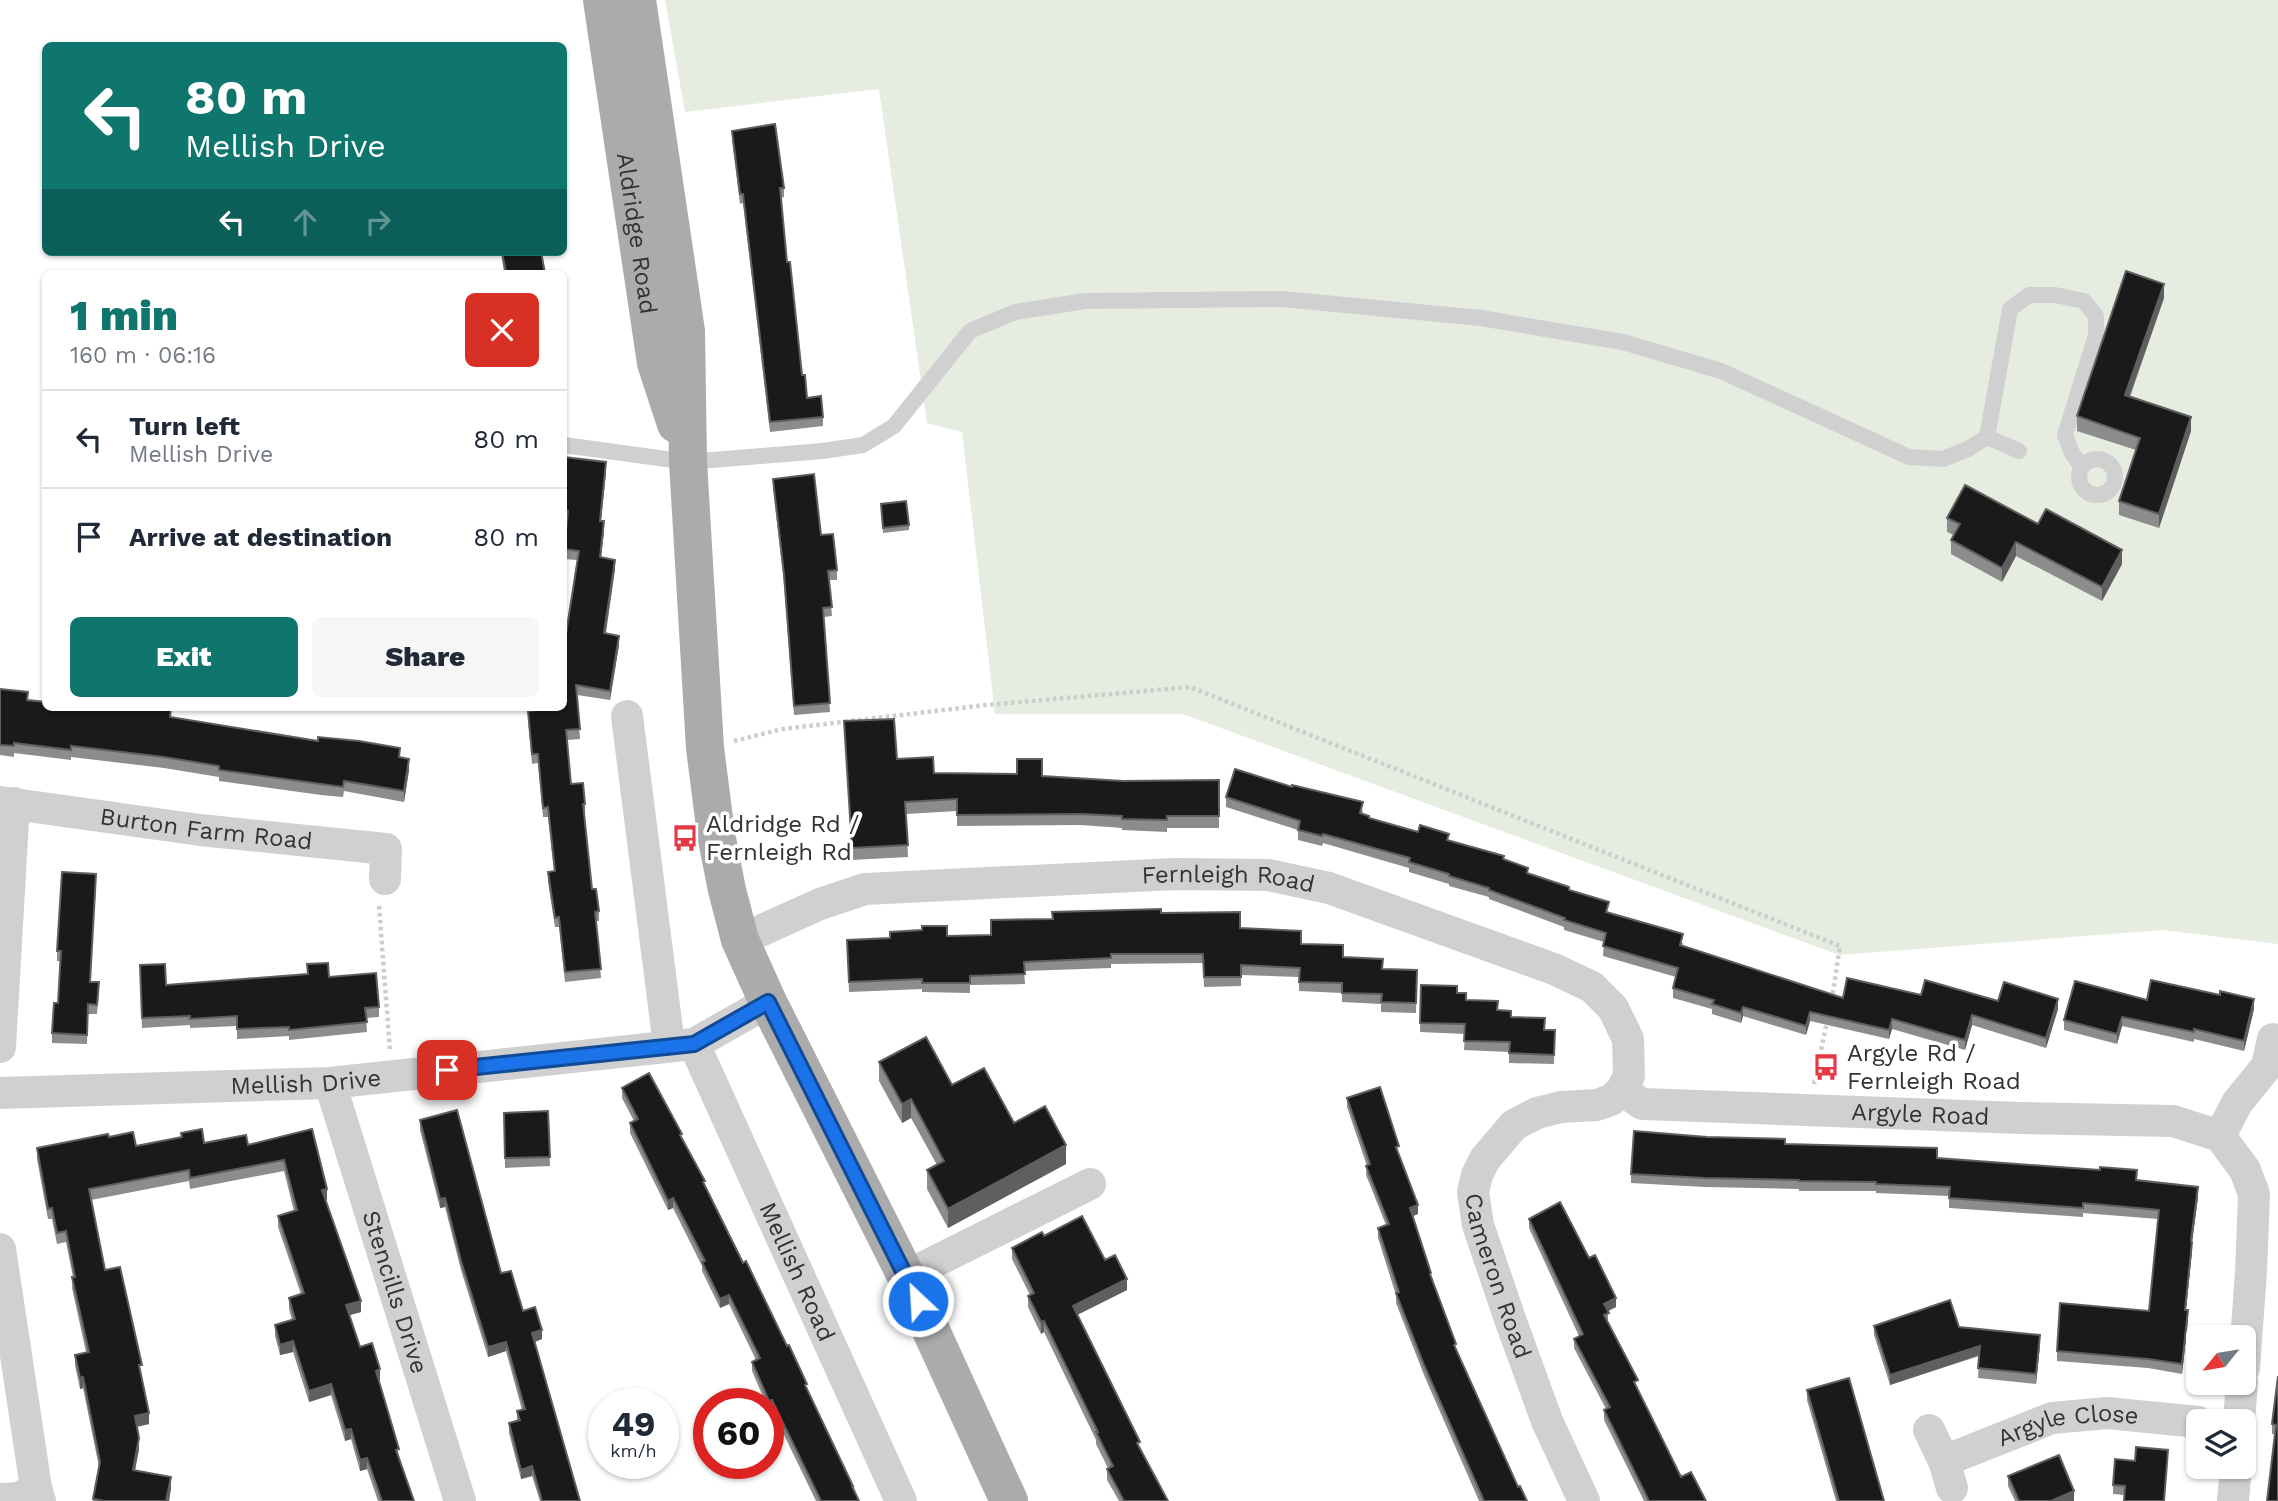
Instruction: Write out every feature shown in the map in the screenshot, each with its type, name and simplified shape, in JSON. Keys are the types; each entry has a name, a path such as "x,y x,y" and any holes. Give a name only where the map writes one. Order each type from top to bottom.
{"main road":[{"name":"Aldridge Road","path":"602,0 656,363 688,463"},
{"name":"Aldridge Road","path":"637,0 686,331 688,463 705,748"},
{"path":"705,748 716,834 740,940 768,1002 906,1276 1009,1501"}],"street":[{"name":"Mellish Road","path":"627,716 682,1045 901,1501"},
{"name":"Burton Farm Road","path":"7,803 200,830 386,849 385,879"},
{"path":"0,1047 7,803"},
{"name":"Fernleigh Road","path":"740,940 820,904 865,889 1175,874 1268,876 1329,888 1554,969 1592,987 1614,1008 1628,1039 1629,1076 1622,1090"},
{"name":"Mellish Drive","path":"0,1093 330,1083 682,1045 768,1002"},
{"path":"2246,1325 2254,1195 2245,1170 2220,1136 2237,1103 2272,1057"},
{"name":"Stencills Drive","path":"330,1083 460,1501"},
{"name":"Argyle Road","path":"1622,1090 1642,1104 2173,1121 2220,1136"},
{"name":"Cameron Road","path":"1584,1501 1547,1421 1510,1319 1478,1225 1473,1192 1485,1159 1514,1125 1549,1110 1597,1105 1611,1100 1622,1090"},
{"path":"906,1276 1090,1184"},
{"path":"0,1249 38,1494 0,1499"},
{"name":"Argyle Close","path":"1929,1430 1948,1475 2052,1418 2107,1413 2186,1421"},
{"path":"2233,1501 2235,1479"}],"lane":[{"path":"567,445 688,463 863,445 894,426 970,331 1015,312 1085,301 1282,299 1481,317 1623,342 1721,371 1909,457 1943,459 1968,449 1987,437 2011,310 2029,295 2055,295 2084,301 2096,316 2096,335 2065,435 2072,453 2082,467"},
{"path":"1987,437 2019,451"}],"path":[{"path":"705,748 783,729 986,705 1190,687 1840,946 1830,1007"},
{"path":"385,879 378,892 392,1076"},
{"path":"1809,1109 1827,1020"}],"shaded area":[{"path":"665,0 2278,0 2278,944 2163,930 1839,955 1183,714 995,714 962,432 927,423 879,89 685,112"}],"building":[{"path":"775,124 784,188 780,188 787,262 790,262 802,375 805,375 807,398 821,396 823,417 770,422 743,194 740,194 732,131"},
{"path":"503,256 542,256 544,270 505,270"},
{"path":"2126,271 2164,284 2125,395 2191,417 2159,514 2119,501 2140,438 2077,416"},
{"path":"567,457 606,462 600,521 604,521 600,557 615,560 604,633 619,636 610,691 576,685 580,729 566,730 571,784 583,783 592,889 596,889 599,911 595,912 601,969 565,972 559,917 555,918 548,872 555,871 548,807 543,808 538,754 532,754 528,711 567,711 567,628 579,551 567,549"},
{"path":"814,474 821,535 833,534 837,570 828,571 832,607 823,608 830,703 794,706 784,574 773,479"},
{"path":"1965,485 2038,524 2046,509 2122,550 2102,587 2016,542 2002,568 1951,540 1960,524 1947,518"},
{"path":"906,501 909,525 883,528 881,504"},
{"path":"0,689 28,692 27,700 42,702 42,711 171,711 170,717 318,741 318,737 400,748 399,757 409,759 404,791 344,781 343,787 219,770 219,766 164,757 71,746 71,750 14,743 14,746 0,745"},
{"path":"894,719 897,759 933,757 934,773 1017,774 1017,759 1042,759 1042,776 1123,781 1219,780 1219,816 1167,816 1167,820 1122,819 1122,816 1081,814 957,815 957,799 905,802 908,845 852,848 844,721"},
{"path":"1235,769 1292,787 1363,802 1360,813 1369,818 1418,832 1420,825 1449,834 1447,840 1504,856 1503,859 1528,868 1527,873 1609,902 1606,912 1683,934 1680,945 1843,998 1847,978 1921,995 1925,980 1998,1001 2004,982 2058,999 2046,1038 1972,1015 1965,1040 1892,1019 1889,1030 1810,1012 1806,1026 1743,1007 1741,1013 1712,1004 1714,1000 1673,988 1678,968 1603,946 1606,933 1564,920 1565,918 1489,888 1409,862 1410,858 1323,834 1322,836 1298,830 1300,821 1226,797"},
{"path":"62,872 96,874 90,982 99,982 97,1005 88,1004 87,1035 52,1033 54,1003 58,1003 61,951 57,951"},
{"path":"1161,909 1161,913 1240,912 1240,928 1301,931 1301,944 1343,945 1343,957 1383,959 1382,969 1417,970 1416,1003 1381,1002 1382,994 1342,993 1342,983 1299,982 1300,968 1241,965 1241,977 1204,977 1203,954 1111,954 1111,958 1024,962 1025,974 970,976 970,983 922,983 922,979 849,982 847,940 890,938 890,932 922,930 922,926 947,926 947,936 991,935 991,920 1053,919 1052,912"},
{"path":"328,963 329,977 376,973 379,1007 365,1008 367,1022 289,1030 289,1027 237,1029 237,1016 142,1018 140,965 165,964 166,985 308,974 307,964"},
{"path":"2151,980 2220,995 2220,991 2254,999 2244,1041 2194,1029 2194,1032 2122,1017 2117,1034 2064,1020 2075,981 2147,1000"},
{"path":"1421,985 1457,986 1457,993 1466,993 1466,1000 1498,1001 1497,1010 1511,1011 1511,1017 1545,1018 1544,1030 1555,1030 1554,1055 1509,1053 1510,1042 1464,1041 1465,1024 1420,1023"},
{"path":"926,1037 952,1085 984,1068 1014,1123 1045,1106 1066,1145 948,1209 927,1170 944,1161 911,1099 902,1104 879,1062"},
{"path":"649,1073 682,1134 680,1135 705,1181 703,1182 743,1263 746,1261 787,1346 789,1345 859,1501 821,1501 784,1425 784,1388 763,1388 752,1362 760,1358 729,1295 720,1299 702,1262 705,1261 673,1198 668,1201 630,1123 638,1119 622,1088"},
{"path":"1380,1087 1399,1146 1396,1147 1418,1205 1410,1208 1430,1274 1456,1344 1454,1345 1518,1487 1520,1486 1527,1501 1484,1501 1424,1365 1396,1293 1399,1292 1378,1228 1389,1224 1366,1166 1370,1164 1347,1098"},
{"path":"457,1110 501,1273 511,1271 523,1311 535,1307 542,1330 532,1333 580,1501 542,1501 532,1466 521,1470 509,1423 520,1420 517,1411 525,1409 506,1342 488,1347 445,1198 440,1199 420,1120"},
{"path":"548,1111 550,1157 505,1158 504,1113"},
{"path":"202,1129 204,1143 246,1135 248,1145 312,1129 327,1189 322,1190 361,1301 346,1305 360,1347 372,1343 380,1369 376,1371 399,1449 396,1450 414,1501 382,1501 367,1458 360,1460 351,1429 345,1430 331,1384 309,1391 293,1341 280,1345 275,1325 295,1319 289,1298 304,1293 278,1216 297,1210 284,1160 190,1178 189,1170 89,1189 105,1270 120,1267 142,1365 139,1365 149,1413 135,1416 139,1438 133,1470 171,1477 166,1501 93,1499 100,1462 83,1377 80,1378 75,1355 89,1352 72,1277 75,1277 66,1231 57,1233 52,1208 48,1209 37,1148 108,1134 109,1137 133,1132 136,1146 182,1137 181,1133"},
{"path":"1634,1131 1707,1137 1785,1139 1785,1144 1937,1148 1937,1158 2100,1170 2100,1167 2137,1170 2136,1180 2198,1187 2191,1241 2182,1364 2057,1351 2060,1303 2149,1311 2159,1210 2083,1203 2083,1208 1949,1198 1950,1187 1631,1174"},
{"path":"1560,1202 1589,1258 1595,1255 1616,1298 1604,1304 1609,1313 1604,1315 1638,1380 1634,1382 1681,1477 1691,1472 1706,1501 1649,1501 1604,1410 1610,1407 1574,1339 1583,1334 1529,1219"},
{"path":"1082,1216 1105,1260 1115,1255 1127,1279 1073,1306 1140,1442 1137,1443 1168,1501 1124,1501 1107,1469 1113,1466 1098,1432 1044,1321 1041,1322 1028,1296 1034,1293 1012,1248 1042,1232 1044,1236"},
{"path":"1950,1300 1959,1327 2040,1335 2036,1374 1978,1368 1980,1346 1890,1375 1874,1326"},
{"path":"2278,1376 2278,1501 2267,1501 2276,1425 2272,1424"},
{"path":"1849,1378 1884,1501 1839,1501 1807,1390"},
{"path":"2136,1447 2168,1450 2164,1501 2124,1501 2125,1486 2113,1485 2115,1459 2135,1461"},
{"path":"2059,1455 2074,1491 2051,1501 2019,1501 2008,1476"}],"place":[{"name":"Aldridge Rd / Fernleigh Rd","path":"685,838"},
{"name":"Argyle Rd / Fernleigh Road","path":"1826,1067"}],"route":[{"path":"447,1070 694,1044 768,1002 918,1301"}]}
